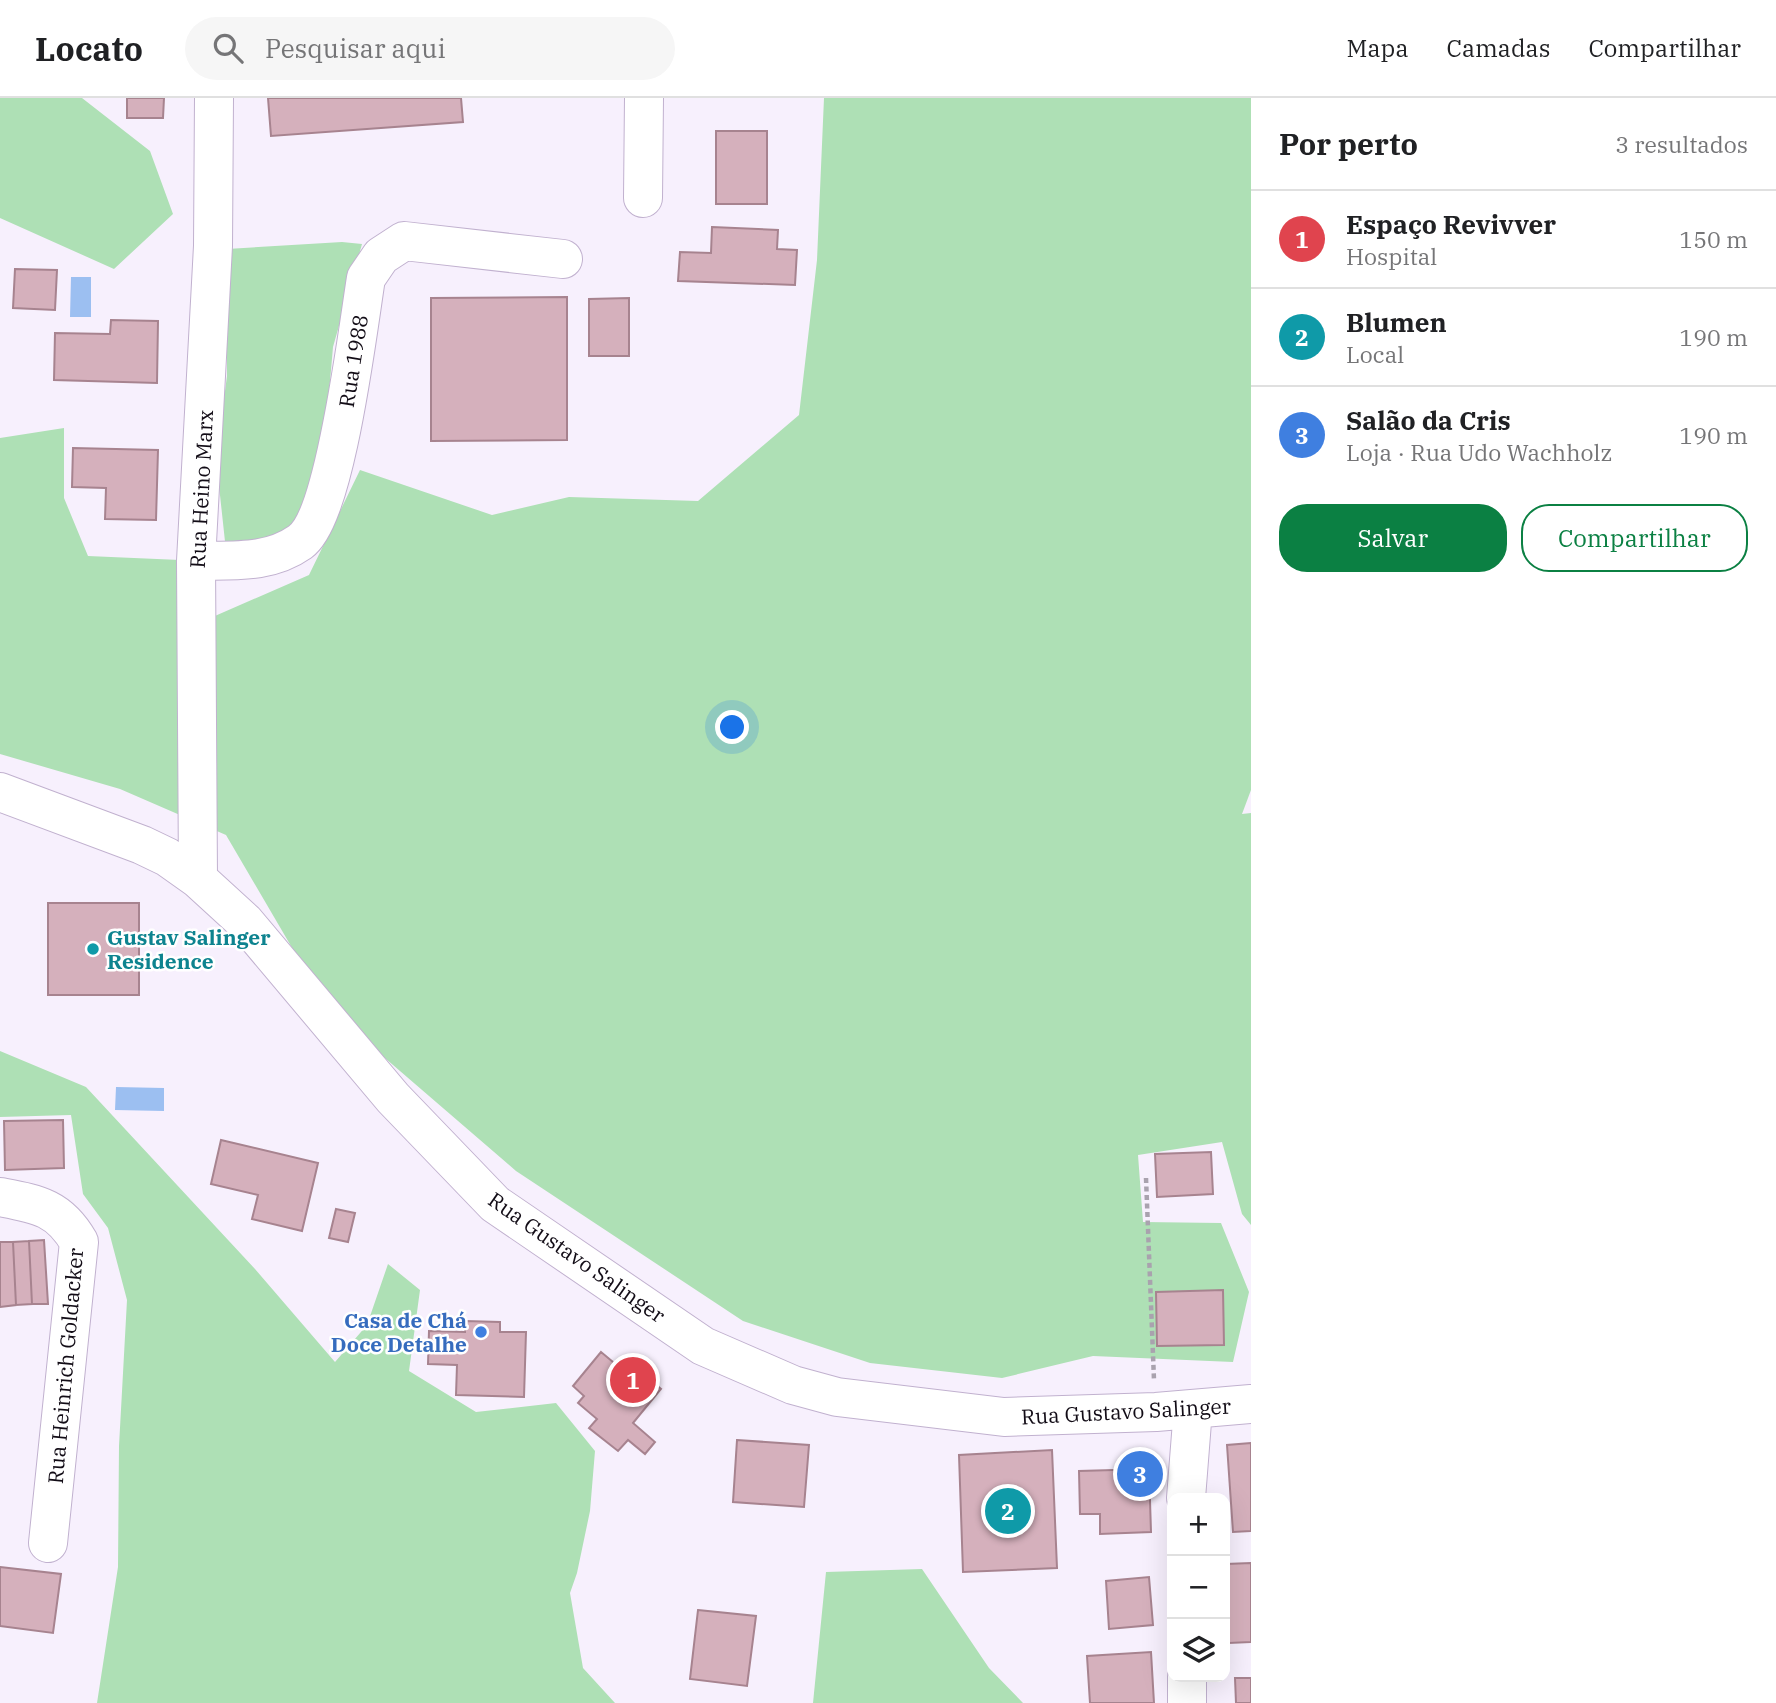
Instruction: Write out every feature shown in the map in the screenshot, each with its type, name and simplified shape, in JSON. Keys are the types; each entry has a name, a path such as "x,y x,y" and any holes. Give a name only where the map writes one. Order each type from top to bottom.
{"street":[{"name":"Rua Heino Marx","path":"198,879 196,561 213,246 214,98"},
{"path":"643,198 644,98"},
{"name":"Rua 1988","path":"196,561 260,559 281,554 303,540 328,488 366,278 381,256 404,241 563,259"},
{"name":"Rua Gustavo Salinger","path":"0,792 142,845 198,879 245,922 393,1098 495,1203 704,1346 782,1381 837,1396 1004,1417 1156,1412 1251,1404"},
{"name":"Rua Heinrich Goldacker","path":"0,1197 41,1205 69,1224 79,1242 48,1543"},
{"path":"1186,1491 1193,1409"},
{"path":"1156,1412 1186,1491"},
{"path":"1187,1682 1187,1703"}],"path":[{"path":"1146,1178 1156,1412"}],"green space":[{"path":"0,98 82,98 150,151 173,214 114,269 0,218"},
{"path":"824,98 1251,98 1251,790 1242,814 1251,813 1251,1225 1242,1214 1222,1142 1138,1155 1143,1222 1221,1223 1249,1292 1233,1362 1093,1356 1002,1378 870,1363 743,1321 516,1171 364,1040 305,970 226,835 120,789 0,754 0,438 64,428 64,498 88,556 180,560 208,619 309,575 360,470 492,515 569,497 698,501 799,415 817,260"},
{"path":"342,242 362,244 333,347 325,439 293,536 227,560 216,458 227,376 227,249"},
{"path":"0,1051 86,1087 255,1269 335,1362 367,1325 388,1264 420,1290 409,1371 476,1412 556,1403 595,1451 590,1511 570,1593 583,1668 615,1703 97,1703 118,1567 119,1446 127,1300 108,1228 83,1194 71,1115 0,1117"},
{"path":"922,1569 989,1668 1023,1703 813,1703 826,1572"}],"water":[{"path":"71,277 91,277 91,317 70,317"},
{"path":"116,1087 164,1088 164,1111 115,1110"}],"building":[{"path":"127,98 164,98 163,118 127,118"},
{"path":"268,98 461,98 463,122 271,136"},
{"path":"716,131 767,131 767,204 716,204"},
{"path":"712,227 778,230 777,249 797,250 795,285 678,281 680,252 711,253"},
{"path":"15,269 57,270 55,310 13,308"},
{"path":"567,297 567,440 431,441 431,298"},
{"path":"629,298 629,356 589,356 589,299"},
{"path":"111,320 158,321 157,383 54,380 55,333 110,334"},
{"path":"73,448 158,450 156,520 105,519 106,488 72,487"},
{"name":"Gustav Salinger Residence","path":"48,903 139,903 139,995 48,995"},
{"path":"63,1120 64,1168 5,1170 4,1121"},
{"path":"221,1140 318,1163 302,1231 252,1219 258,1195 211,1184"},
{"path":"1211,1152 1213,1194 1157,1197 1155,1154"},
{"path":"336,1209 355,1213 348,1242 329,1238"},
{"path":"44,1240 48,1304 32,1304 29,1241"},
{"path":"29,1241 32,1304 16,1305 13,1242"},
{"path":"0,1242 13,1242 16,1305 0,1307"},
{"path":"1223,1290 1224,1345 1157,1346 1156,1292"},
{"path":"465,1321 500,1322 500,1332 526,1332 524,1397 456,1395 457,1365 428,1364 429,1331 465,1332"},
{"path":"601,1352 619,1367 625,1359 661,1389 633,1423 655,1442 645,1454 628,1440 618,1451 589,1428 597,1419 578,1403 584,1396 573,1386"},
{"path":"737,1440 809,1445 804,1507 733,1502"},
{"path":"1251,1443 1251,1531 1233,1532 1227,1445"},
{"path":"1052,1450 1057,1568 963,1572 959,1455"},
{"path":"1149,1469 1151,1532 1100,1534 1100,1514 1080,1514 1079,1471"},
{"path":"1251,1563 1251,1642 1230,1643 1230,1564"},
{"path":"0,1567 61,1574 53,1633 0,1626"},
{"path":"1149,1577 1153,1625 1109,1629 1106,1581"},
{"path":"698,1610 756,1616 747,1686 690,1679"},
{"path":"1151,1652 1154,1703 1090,1703 1087,1656"},
{"path":"1235,1678 1251,1678 1251,1703 1236,1703"}],"place":[{"name":"Gustav Salinger Residence","path":"93,949"},
{"name":"Casa de Chá Doce Detalhe","path":"481,1332"},
{"name":"Espaço Revivver","path":"633,1380"},
{"name":"Salão da Cris","path":"1140,1474"},
{"name":"Blumen","path":"1008,1511"}]}
